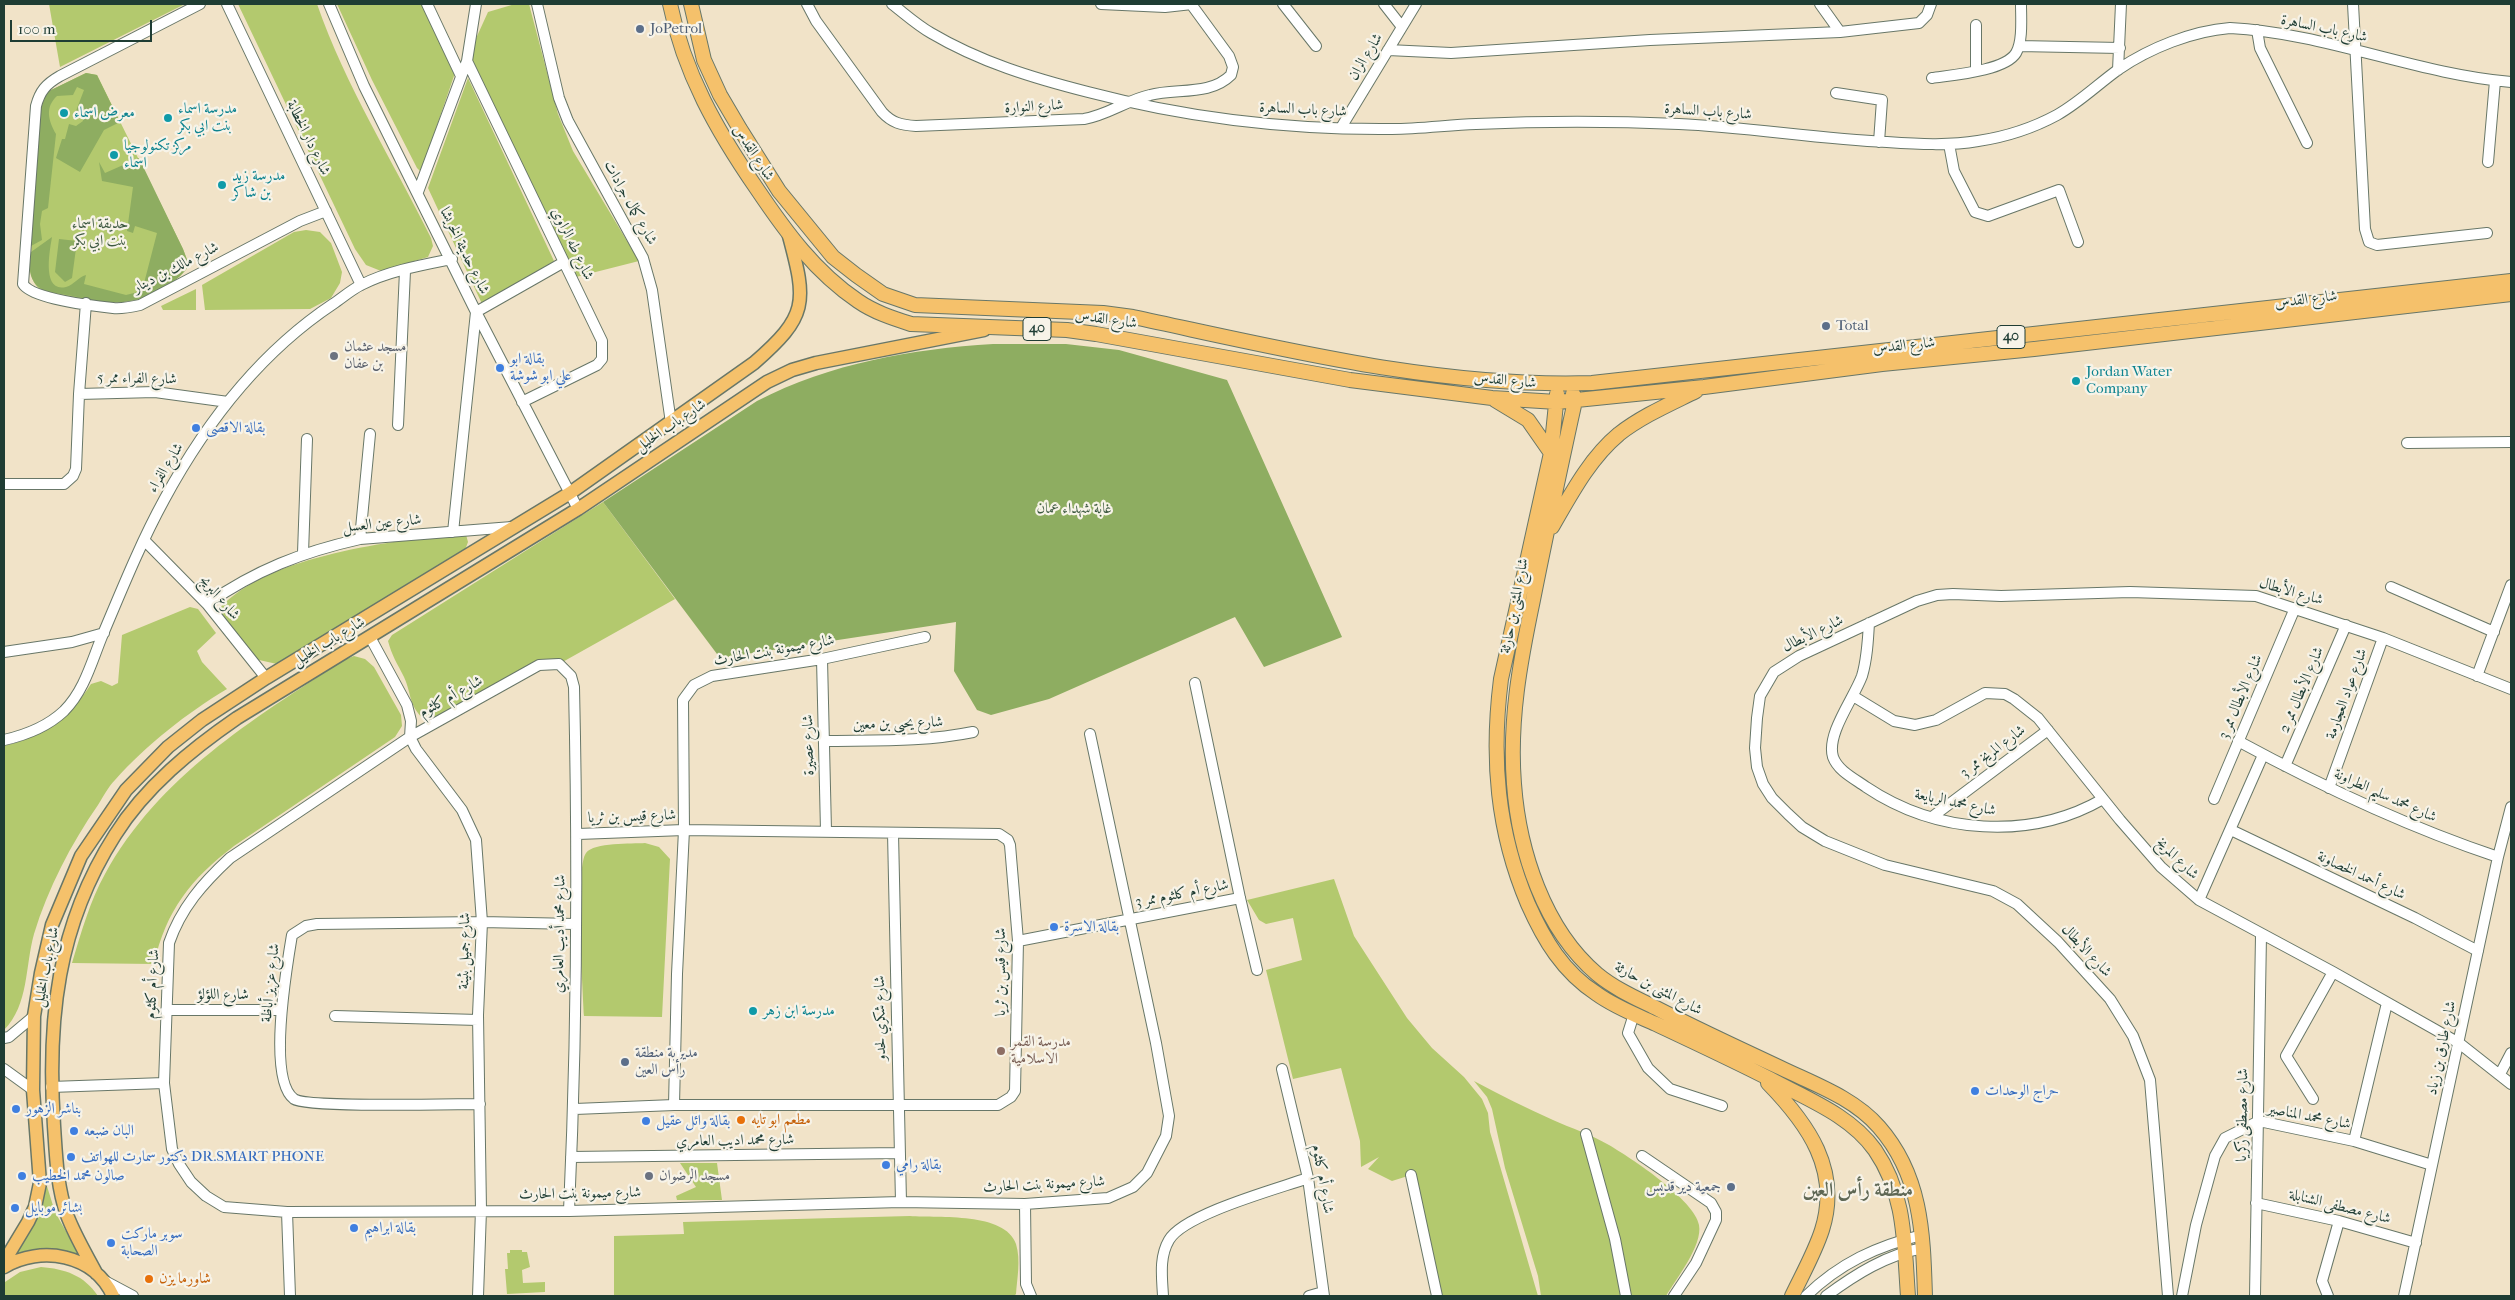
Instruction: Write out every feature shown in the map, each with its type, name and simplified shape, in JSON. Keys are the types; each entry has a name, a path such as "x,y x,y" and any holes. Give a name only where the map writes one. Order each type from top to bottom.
{"highway":[{"name":"شارع القدس","path":"670,4 685,62 714,122 788,236 832,282 860,302 886,316 911,324 1067,330 1127,338 1350,380 1492,398 1557,402 1704,387 1873,365 2034,349 2511,294"},
{"name":"شارع القدس","path":"691,4 704,60 720,95 779,190 834,257 883,294 916,305 943,308 1103,313 1133,317 1345,362 1495,382 1557,384 1893,351 2168,318 2511,281"},
{"name":"شارع المثنى بن حارثة","path":"1572,383 1574,401 1518,676 1511,734 1514,786 1520,825 1536,880 1552,919 1570,946 1597,975 1622,991 1834,1093 1857,1108 1878,1126 1904,1166 1915,1191 1921,1216 1925,1296"},
{"name":"شارع المثنى بن حارثة","path":"1557,384 1557,402 1551,453 1501,679 1495,746 1503,828 1508,850 1522,889 1539,929 1554,955 1577,979 1596,994 1759,1073 1838,1114 1874,1149 1890,1175 1898,1198 1908,1296"},
{"path":"1545,538 1576,484 1599,455 1619,435 1656,412 1704,387"},
{"path":"1492,398 1528,420 1551,453"},
{"path":"1759,1073 1794,1110 1814,1142 1825,1169 1828,1190 1827,1213 1822,1232 1792,1296"}],"main road":[{"name":"شارع باب الخليل","path":"4,1262 28,1222 40,1183 32,1090 34,1016 40,973 52,925 65,891 82,856 126,790 168,746 202,720 266,678 570,494 754,363 782,339 793,322 798,309 801,289 788,236"},
{"name":"شارع باب الخليل","path":"113,1296 77,1238 60,1192 57,1173 52,1087 54,1009 69,932 98,864 115,833 158,782 210,736 578,508 746,396 792,370 997,327"},
{"path":"4,1267 31,1255 49,1254 66,1256 82,1263 99,1276"}],"street":[{"name":"شارع مالك بن دينار","path":"200,4 47,83 40,92 36,106 23,284 32,292 86,304 113,308 140,305 292,226 326,211"},
{"name":"شارع دار الخطابة","path":"227,4 361,285"},
{"name":"شارع حديثة الخريشا","path":"329,4 364,86 452,259 476,312 578,508"},
{"path":"426,4 461,76"},
{"path":"418,192 467,61 476,4"},
{"name":"شارع كمال جرادات","path":"537,4 559,98 568,121 643,258 652,290 671,423"},
{"name":"شارع النوارة","path":"807,4 816,21 890,121 901,125 950,126 1084,119 1109,113 1153,94 1220,84 1231,75 1233,67 1229,56 1191,4"},
{"name":"شارع باب الساهرة","path":"892,4 929,32 975,56 1031,77 1129,103 1220,119 1394,129 1513,122 1638,122 1701,125 1879,142 1949,144 1978,141 2030,128 2075,104 2118,70 2160,47 2217,29 2257,30 2495,81 2511,82"},
{"path":"1101,4 1165,7 1191,4"},
{"path":"1283,4 1316,46"},
{"path":"1384,4 1402,27"},
{"name":"شارع الران","path":"1342,126 1416,4"},
{"path":"1820,4 1840,32"},
{"path":"1388,50 1436,54 1650,40 1840,32 1919,23 1927,15 1931,4"},
{"path":"1932,78 1976,71 2002,64 2016,54 2019,46 2022,4"},
{"path":"2118,70 2121,4"},
{"path":"2353,4 2365,229 2368,242 2377,245 2487,234"},
{"path":"1976,25 1976,71"},
{"path":"2257,30 2262,53 2307,143"},
{"path":"2019,46 2120,48"},
{"name":"شارع طه الراوي","path":"467,61 602,341 602,359 597,365 522,402"},
{"path":"2488,162 2495,81"},
{"path":"1836,93 1882,100 1879,142"},
{"path":"1949,144 1954,171 1975,212 1988,216 2059,190 2078,242"},
{"name":"شارع الفراء","path":"4,740 34,731 64,710 82,688 104,633 163,501 184,464 228,402 283,343 316,315 361,285 405,270 452,259"},
{"path":"453,532 476,312 564,262"},
{"path":"398,425 405,270"},
{"path":"79,394 86,304"},
{"name":"شارع الفراء ممر 5","path":"4,484 64,484 70,480 76,469 79,394 156,392 228,402"},
{"path":"360,539 370,434"},
{"path":"303,553 307,439"},
{"path":"2407,443 2511,442"},
{"name":"شارع عين العسل","path":"207,604 243,580 303,553 360,539 515,527"},
{"name":"شارع البريج","path":"145,541 207,604 266,678"},
{"path":"2477,676 2511,585"},
{"path":"2391,587 2494,632"},
{"name":"شارع الأبطال","path":"2168,1296 2150,1080 2133,1036 2110,999 2058,942 2017,904 1993,890 1885,865 1825,840 1802,827 1772,798 1763,784 1757,767 1756,733 1760,696 1766,683 1774,672 1799,656 1917,601 1937,595 2000,596 2130,592 2244,595 2295,608 2383,638 2511,689"},
{"name":"شارع الأبطال ممر 3","path":"2214,799 2295,608"},
{"name":"شارع محمد الربايعة","path":"1869,623 1866,657 1861,677 1834,737 1832,748 1837,765 1883,798 1898,806 1932,817 1988,828 2024,826 2065,817 2103,799"},
{"name":"شارع الأبطال ممر 2","path":"2285,766 2346,625"},
{"path":"4,652 72,642 104,633"},
{"name":"شارع جميل بثينة","path":"370,637 407,705 411,721 410,737 416,749 462,810 473,830 476,840 482,922 478,1020 481,1210 478,1296"},
{"name":"شارع ميمونة بنت الحارث","path":"674,1105 677,974 684,830 683,700 686,692 701,680 712,676 822,659 925,637"},
{"name":"شارع عواد العجارمة","path":"2329,788 2383,638"},
{"name":"شارع عصيرة","path":"822,659 826,831"},
{"name":"شارع أم كلثوم","path":"481,1210 288,1212 224,1206 206,1196 191,1182 172,1149 164,1083 169,943 176,923 208,878 230,858 410,737 539,665 559,664"},
{"name":"شارع محمد أديب العامري","path":"559,664 570,676 574,687 578,834 575,924 575,1109 569,1211"},
{"path":"1195,684 1257,970"},
{"name":"شارع المريخ","path":"1852,696 1894,721 1915,725 1936,720 1976,697 1995,693 2014,698 2038,718 2161,867 2199,900 2333,972 2459,1044 2511,1084"},
{"name":"شارع المريخ ممر 3","path":"1932,817 2048,730"},
{"name":"شارع يحيى بن معين","path":"824,741 947,738 973,732"},
{"name":"شارع ميمونة بنت الحارث","path":"481,1210 569,1211 901,1202 1025,1204 1096,1200 1122,1193 1142,1180 1166,1136 1168,1104 1090,734"},
{"name":"شارع محمد سليم الطراونة","path":"2238,741 2329,788 2444,838 2498,857"},
{"path":"2199,900 2263,755"},
{"name":"شارع طارق بن زياد","path":"2404,1296 2498,857 2511,807"},
{"name":"شارع قيس بن ثريا","path":"575,1109 674,1105 998,1105 1011,1097 1015,1091 1018,941 1010,845 1004,836 998,834 684,830 578,834"},
{"name":"شارع أحمد الخصاونة","path":"2231,830 2415,918 2478,951"},
{"name":"شارع شكري لحدو","path":"894,833 897,1105 901,1202"},
{"name":"شارع أم كلثوم ممر 3","path":"1018,941 1240,898"},
{"name":"شارع عزيز أباظة","path":"480,1104 328,1104 301,1102 294,1098 283,1081 280,1010 292,935 306,926 317,924 482,922 575,924"},
{"name":"شارع مصطفى زكريا","path":"2256,1296 2261,935"},
{"path":"2313,1099 2286,1056 2333,972"},
{"path":"2354,1141 2387,1003"},
{"name":"شارع اللؤلؤ","path":"166,1010 280,1010"},
{"path":"1634,1014 1628,1033 1648,1068 1670,1089 1722,1106"},
{"path":"4,1038 9,1037 34,1016"},
{"path":"335,1016 478,1020"},
{"path":"2500,1074 2511,1053"},
{"path":"4,1069 32,1090"},
{"name":"شارع أم كلثوم","path":"1282,1070 1308,1178 1323,1294"},
{"path":"52,1087 164,1083"},
{"name":"شارع محمد المناصير","path":"2182,1296 2196,1225 2215,1156 2225,1138 2259,1121 2354,1141 2432,1164"},
{"path":"1586,1134 1615,1239 1626,1296"},
{"name":"شارع محمد اديب العامري","path":"572,1157 900,1153"},
{"path":"1642,1156 1711,1204 1716,1212 1716,1220 1696,1263 1674,1296"},
{"path":"1411,1175 1437,1296"},
{"path":"1163,1296 1161,1273 1164,1253 1170,1239 1180,1227 1200,1216 1308,1178"},
{"name":"شارع مصطفى الشنابلة","path":"2256,1203 2339,1221 2416,1243"},
{"path":"1022,1296 1026,1284 1025,1204"},
{"path":"288,1212 290,1296"},
{"path":"2328,1296 2322,1281 2339,1221"},
{"path":"1806,1296 1847,1263 1880,1247 1922,1241"},
{"path":"1826,1296 1904,1245"},
{"path":"99,1276 133,1296"},
{"path":"1026,1284 1031,1296"},
{"path":"1309,1296 1323,1294"}],"green space":[{"path":"49,4 185,4 60,67"},
{"path":"238,4 317,4 356,94 431,238 433,246 428,257 381,271 366,265 355,249"},
{"path":"337,4 423,4 455,73 421,172 417,168 372,80"},
{"path":"515,4 529,4 558,114 573,151 639,261 572,278 468,56 488,12"},
{"name":"حديقة اسماء بنت ابي بكر","path":"86,73 97,75 183,249 189,265 169,285 143,299 107,301 51,293 37,287 30,271 41,108 47,92"},
{"path":"86,73 97,75 120,122 104,130 80,172 56,158 62,139 65,139 69,124 76,126 83,121 82,115 76,111 84,90 77,87 73,95 57,96 53,100 49,114 56,134 48,208 42,211 40,224 42,240 31,246 41,108 47,92"},
{"path":"468,78 554,261 483,306 428,188"},
{"path":"139,158 183,249 189,265 183,273 160,289 137,300 126,302 105,302 50,292 37,286 32,279 30,271 31,252 52,237 49,269 53,283 58,287 69,286 86,275 84,284 126,295 142,291 157,233 135,226 133,233 127,231 133,187 102,181 99,162 105,173"},
{"path":"306,230 320,232 331,243 342,272 340,283 331,298 310,309 205,310 202,285 294,232"},
{"path":"59,239 77,241 72,278 65,282 55,272"},
{"path":"196,289 196,310 163,310 161,306"},
{"name":"غابة شهداء عمان","path":"993,344 1066,344 1119,350 1227,380 1342,637 1264,667 1235,617 1049,699 991,715 977,710 954,671 956,622 720,658 603,502 757,401 785,388 814,377 872,360 932,350"},
{"path":"603,502 675,599 559,664 549,664 454,712 423,719 415,708 404,677 391,651 388,641 392,635"},
{"path":"465,531 468,542 465,550 277,664 250,658 219,609 241,590 269,575 300,563 369,546"},
{"path":"190,607 198,609 216,633 197,651 202,662 227,689 197,708 154,742 127,767 108,789 79,835 53,883 34,934 25,985 18,1009 4,1030 4,746 31,737 54,724 74,707 91,684 101,681 112,686 118,683 122,635"},
{"path":"354,656 365,659 374,667 401,715 402,726 395,737 234,846 205,871 182,897 173,912 159,945 154,964 72,963 86,917 105,874 127,839 152,808 180,779 211,752 276,705 344,660"},
{"path":"645,843 659,847 670,859 662,1017 584,1016 580,904 583,863 586,853 590,849 605,845"},
{"path":"1334,879 1354,936 1407,1018 1432,1048 1464,1077 1482,1099 1488,1113 1490,1132 1538,1296 1440,1296 1411,1175 1392,1181 1368,1169 1379,1157 1361,1167 1360,1141 1341,1068 1293,1079 1266,970 1302,960 1293,918 1266,924 1259,920 1247,900"},
{"path":"1474,1081 1533,1111 1609,1145 1661,1180 1686,1204 1695,1215 1699,1225 1699,1233 1693,1252 1666,1296 1541,1296 1538,1276 1505,1168 1492,1109 1487,1097"},
{"path":"680,1163 717,1163 722,1200 677,1200 676,1196 696,1187"},
{"path":"46,1183 55,1212 80,1256 37,1250 12,1256"},
{"path":"910,1216 953,1217 999,1226 1009,1234 1016,1244 1018,1269 1016,1294 1014,1296 614,1296 614,1236 684,1234 683,1222"},
{"path":"510,1250 527,1252 530,1267 522,1270 523,1283 545,1282 545,1292 507,1294 505,1269 508,1269 507,1253 510,1253"},
{"path":"41,1267 58,1269 73,1274 87,1283 98,1296 4,1296 5,1282 20,1272"}],"place":[{"name":"JoPetrol","path":"640,29"},
{"name":"معرض اسماء","path":"64,113"},
{"name":"مدرسة اسماء بنت ابي بكر","path":"168,118"},
{"name":"مركز تكنولوجيا اسماء","path":"114,155"},
{"name":"مدرسة زيد بن شاكر","path":"222,185"},
{"name":"Total","path":"1826,326"},
{"name":"مسجد عثمان بن عفان","path":"334,356"},
{"name":"بقالة ابو علي ابو شوشة","path":"500,368"},
{"name":"Jordan Water Company","path":"2076,381"},
{"name":"بقالة الاقصى","path":"196,428"},
{"name":"بقالة الاسرة","path":"1054,927"},
{"name":"مدرسة ابن زهر","path":"753,1011"},
{"name":"مدرسة القمر الاسلامية","path":"1001,1051"},
{"name":"مديرية منطقة رأس العين","path":"625,1062"},
{"name":"حراج الوحدات","path":"1975,1091"},
{"name":"بناشر الزهور","path":"16,1109"},
{"name":"مطعم ابو تايه","path":"741,1120"},
{"name":"بقالة وائل عقيل","path":"646,1121"},
{"name":"البان ضبعه","path":"74,1131"},
{"name":"دكتور سمارت للهواتف DR.SMART PHONE","path":"71,1157"},
{"name":"بقالة رامي","path":"886,1165"},
{"name":"صالون محمد الخطيب","path":"22,1176"},
{"name":"مسجد الرضوان","path":"649,1176"},
{"name":"جمعية دير قديس","path":"1731,1187"},
{"name":"بشائر موبايل","path":"15,1208"},
{"name":"بقالة ابراهيم","path":"354,1228"},
{"name":"سوبر ماركت الصحابة","path":"111,1243"},
{"name":"شاورما يزن","path":"149,1279"}],"district":[{"name":"منطقة رأس العين","path":"1858,1191"}]}
